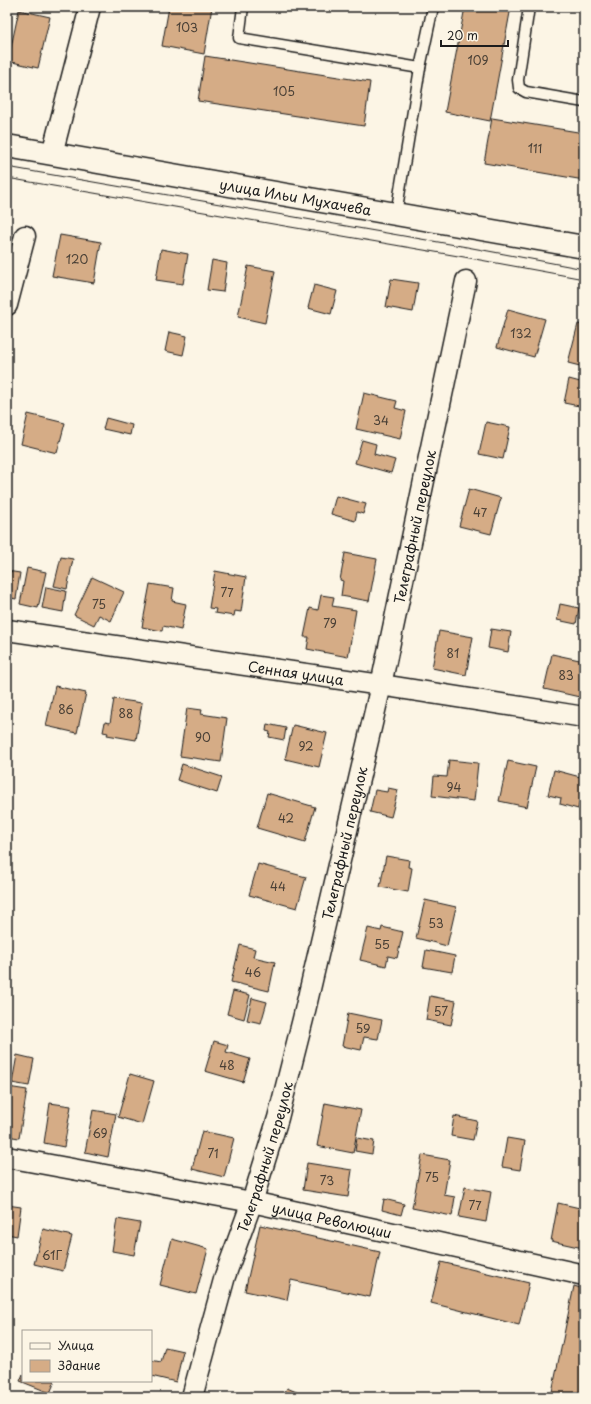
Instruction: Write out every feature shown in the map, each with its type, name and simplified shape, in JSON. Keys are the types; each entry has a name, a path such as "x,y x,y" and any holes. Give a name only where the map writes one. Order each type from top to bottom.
{"street":[{"path":"52,154 90,7"},
{"name":"улица Ильи Мухачева","path":"7,146 584,247"},
{"path":"7,305 25,236"},
{"name":"Телеграфный переулок","path":"192,1397 225,1276 252,1202 278,1118 303,1019 381,685 466,281"},
{"name":"Сенная улица","path":"7,630 381,685 584,717"},
{"name":"улица Революции","path":"7,1157 252,1202 584,1275"}],"lane":[{"path":"243,7 239,38 420,68"},
{"path":"396,214 420,68 433,7"},
{"path":"529,7 518,80 519,88 526,92 584,102"}],"building":[{"path":"169,7 212,7 204,54 162,46"},
{"path":"465,7 511,7 490,121 445,112"},
{"path":"19,10 50,17 38,68 8,61"},
{"path":"205,56 370,82 364,126 198,101"},
{"path":"492,118 584,133 584,180 484,163"},
{"path":"60,235 101,242 94,283 52,276"},
{"path":"161,249 188,254 183,284 156,280"},
{"path":"212,260 227,263 223,292 207,290"},
{"path":"248,266 275,271 265,323 238,317"},
{"path":"391,279 418,283 413,312 386,307"},
{"path":"314,285 337,291 331,314 308,308"},
{"path":"508,309 545,319 534,357 497,347"},
{"path":"578,324 584,325 584,367 568,363"},
{"path":"169,332 187,336 183,355 165,351"},
{"path":"569,379 584,383 584,407 564,403"},
{"path":"364,393 397,401 395,408 406,411 400,439 356,429"},
{"path":"28,414 65,423 57,453 21,444"},
{"path":"106,418 132,425 130,435 103,429"},
{"path":"486,422 510,427 503,459 479,454"},
{"path":"362,440 376,444 374,454 395,460 391,473 355,463"},
{"path":"469,489 501,498 491,534 459,526"},
{"path":"336,496 366,504 363,514 357,512 355,521 331,514"},
{"path":"345,553 377,559 369,601 341,596 343,581 340,580"},
{"path":"61,557 73,559 67,589 54,586"},
{"path":"27,568 46,572 38,608 20,604"},
{"path":"7,571 20,573 16,599 7,597"},
{"path":"215,571 246,577 241,612 235,611 234,616 215,613 216,609 209,608"},
{"path":"92,577 124,592 111,621 99,615 94,625 74,615"},
{"path":"150,584 174,588 172,601 186,604 181,630 163,626 162,631 142,627"},
{"path":"46,587 66,591 63,612 42,608"},
{"path":"321,595 334,597 332,606 356,610 348,657 307,649 309,637 304,637 310,608 318,610"},
{"path":"560,604 579,608 576,624 557,620"},
{"path":"491,629 511,632 508,652 488,648"},
{"path":"439,631 473,637 466,675 432,668"},
{"path":"552,654 584,661 584,698 544,689"},
{"path":"55,686 86,693 77,733 46,726"},
{"path":"114,699 142,703 136,740 107,735 108,733 103,732 105,722 110,723"},
{"path":"187,708 202,710 201,714 227,718 221,762 180,756"},
{"path":"267,724 286,728 284,740 269,737 270,732 266,731"},
{"path":"293,725 327,733 319,767 285,759"},
{"path":"449,760 478,763 474,801 432,796 434,776 447,777"},
{"path":"508,761 536,767 527,807 499,801"},
{"path":"182,764 222,777 217,793 177,780"},
{"path":"554,770 584,778 578,809 560,804 561,798 548,795"},
{"path":"388,788 398,790 391,817 370,812 375,790 387,792"},
{"path":"267,793 315,807 305,842 257,828"},
{"path":"386,856 409,860 408,867 412,868 408,892 380,887"},
{"path":"258,864 306,877 297,908 249,895"},
{"path":"425,900 456,907 447,946 416,938"},
{"path":"382,927 403,932 397,958 388,956 386,966 360,960 368,928 381,931"},
{"path":"240,945 255,949 253,957 275,962 269,991 231,982"},
{"path":"426,950 455,956 452,972 423,967"},
{"path":"233,991 250,995 244,1019 227,1014"},
{"path":"430,996 456,1001 451,1025 426,1020"},
{"path":"252,998 267,1002 261,1023 247,1020"},
{"path":"348,1013 382,1020 378,1039 364,1037 361,1050 342,1046"},
{"path":"214,1041 228,1045 226,1052 250,1059 243,1082 205,1071"},
{"path":"17,1055 34,1059 29,1086 12,1083"},
{"path":"130,1074 154,1081 142,1124 118,1117"},
{"path":"8,1087 27,1090 19,1138 7,1136"},
{"path":"50,1103 71,1106 64,1147 44,1143"},
{"path":"325,1103 361,1110 353,1153 317,1146"},
{"path":"93,1110 116,1114 108,1157 85,1152"},
{"path":"454,1116 477,1121 473,1140 451,1136"},
{"path":"202,1131 234,1138 224,1177 192,1169"},
{"path":"357,1138 374,1141 372,1154 355,1151"},
{"path":"507,1138 525,1141 520,1170 502,1167"},
{"path":"422,1155 450,1160 444,1195 455,1197 452,1216 412,1208"},
{"path":"307,1163 352,1170 348,1197 303,1190"},
{"path":"465,1187 491,1192 486,1222 459,1217"},
{"path":"384,1199 404,1204 401,1215 382,1210"},
{"path":"558,1203 584,1209 583,1248 551,1241"},
{"path":"7,1205 21,1207 17,1236 7,1234"},
{"path":"117,1219 140,1223 134,1255 112,1251"},
{"path":"260,1225 380,1252 370,1297 291,1280 287,1300 245,1291"},
{"path":"43,1229 72,1236 63,1271 34,1264"},
{"path":"172,1239 208,1249 196,1294 160,1285"},
{"path":"441,1262 529,1283 519,1325 431,1303"},
{"path":"574,1286 584,1289 584,1397 551,1397"},
{"path":"165,1347 183,1351 176,1382 152,1376 152,1360 161,1362"},
{"path":"22,1382 55,1382 50,1393"},
{"path":"287,1388 308,1397 283,1397"}],"tram line":[{"path":"7,167 467,247 584,269"},
{"path":"7,178 584,279"}]}
